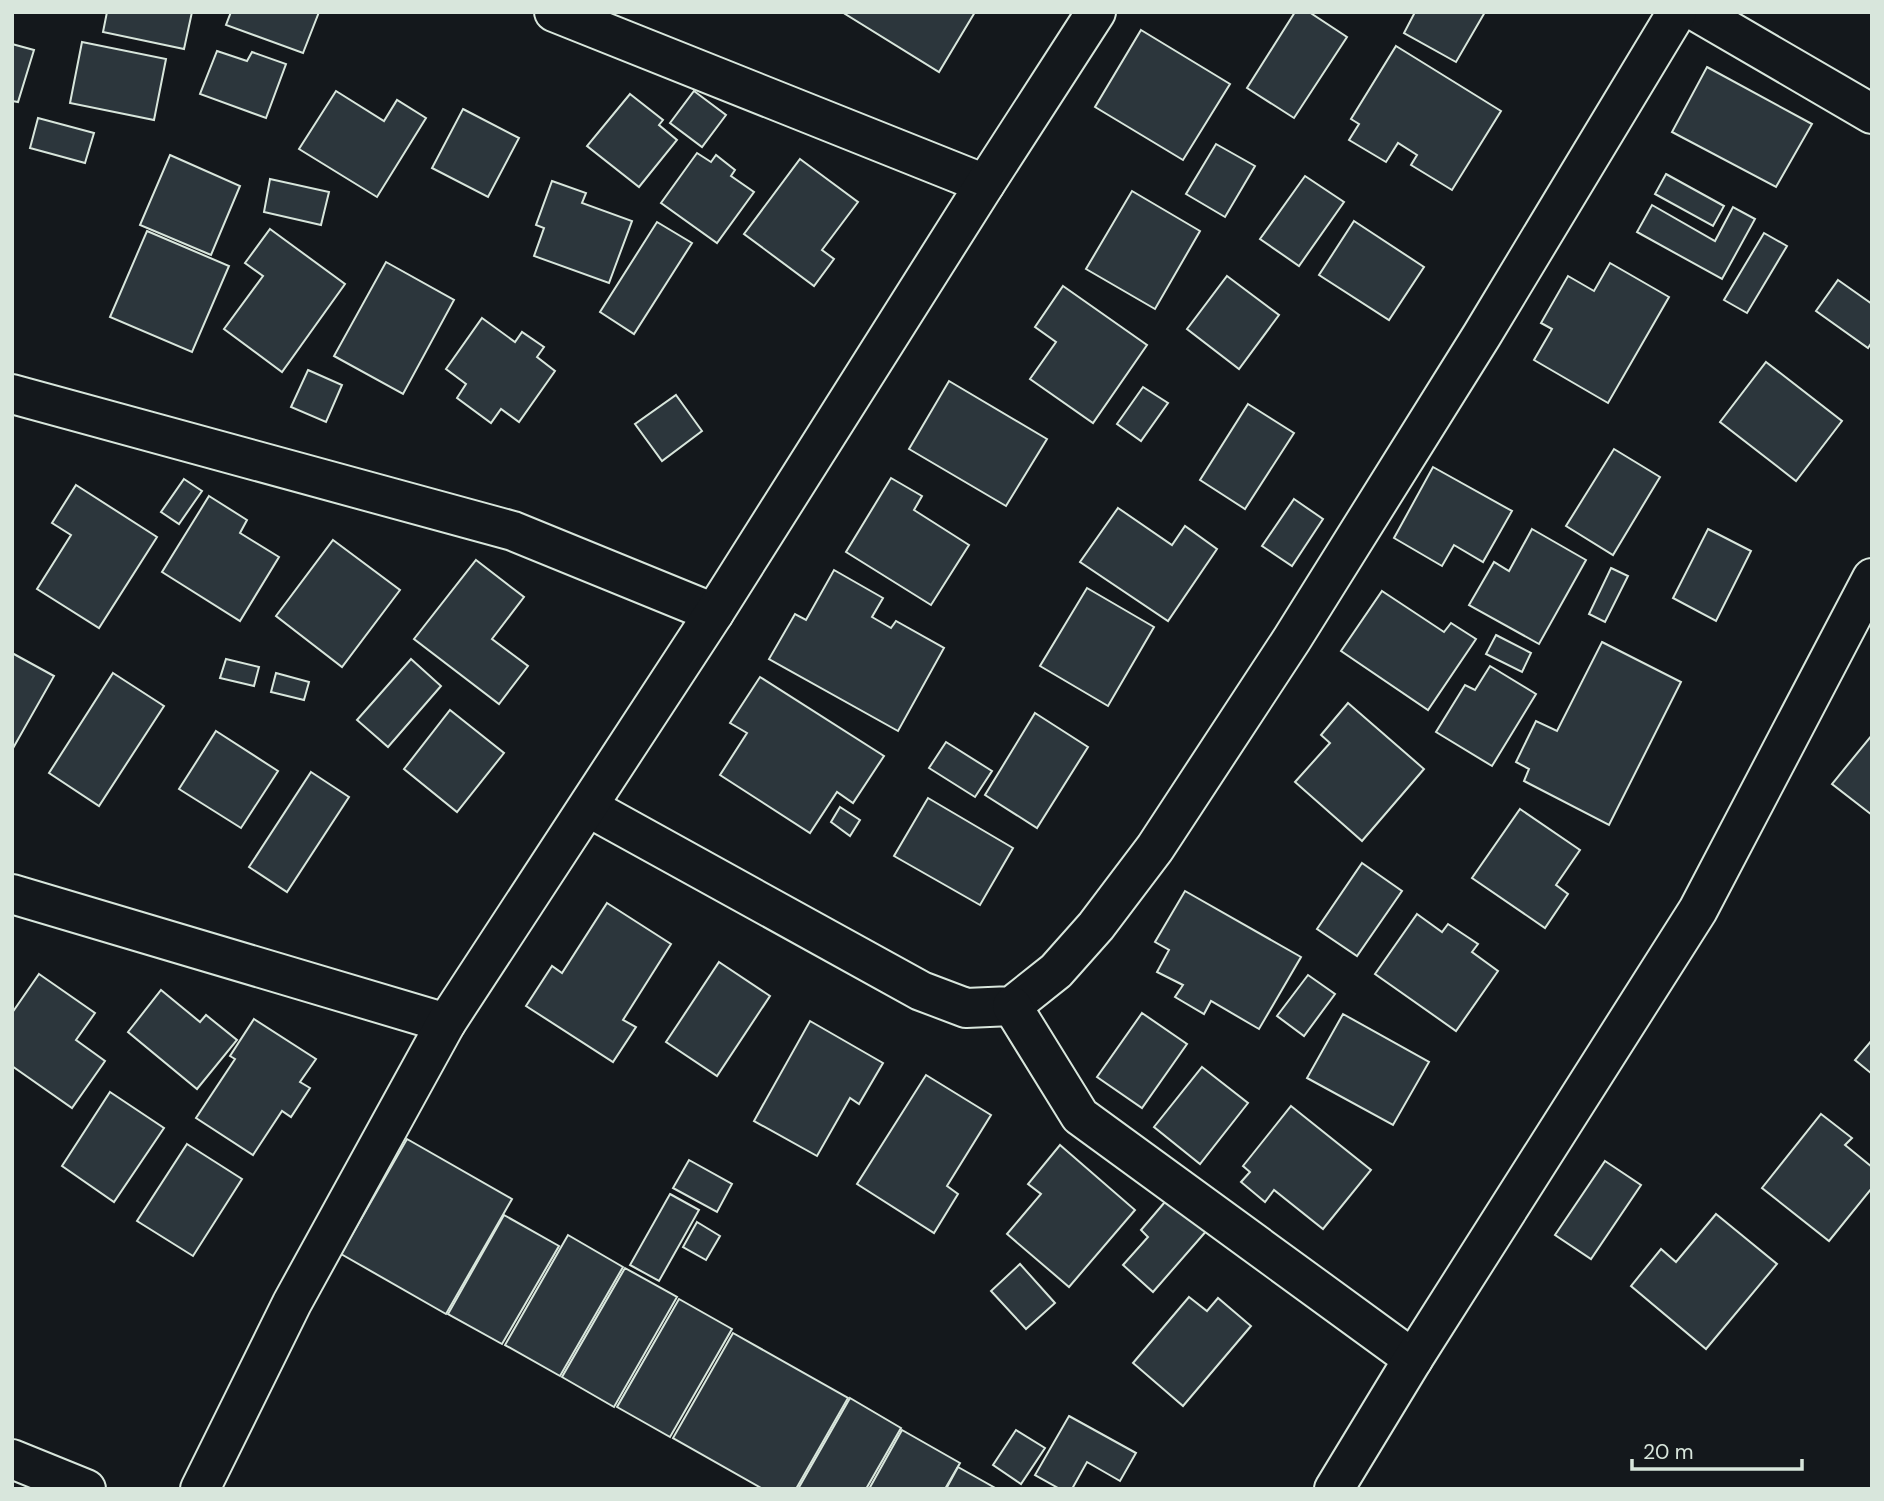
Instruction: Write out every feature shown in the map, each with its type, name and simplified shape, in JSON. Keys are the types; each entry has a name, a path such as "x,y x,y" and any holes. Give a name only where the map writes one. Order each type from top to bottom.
{"street":[{"path":"554,12 985,184"},
{"path":"200,1489 292,1303 446,1023 714,613 1096,12"},
{"path":"589,807 842,949 921,990 966,1008 1012,1006 1056,971 1096,926 1156,848 1307,616 1482,335 1677,12"},
{"path":"1697,12 1872,114"},
{"path":"12,394 513,531 714,613"},
{"path":"1334,1489 1413,1359 1698,910 1872,578"},
{"path":"12,894 446,1023"},
{"path":"1012,1006 1080,1116 1413,1359"},
{"path":"12,1459 86,1489"}],"building":[{"path":"107,12 192,12 184,49 103,32"},
{"path":"231,12 319,12 303,53 226,25"},
{"path":"842,12 975,12 939,72"},
{"path":"1295,12 1309,12 1347,37 1294,118 1247,88"},
{"path":"1415,12 1485,12 1456,62 1404,33"},
{"path":"1141,30 1230,84 1183,160 1095,107"},
{"path":"82,42 166,59 154,120 70,103"},
{"path":"12,44 34,50 18,102 12,101"},
{"path":"1396,46 1501,111 1452,190 1411,165 1417,155 1398,143 1386,162 1349,140 1359,124 1351,119"},
{"path":"217,51 247,61 252,52 286,64 266,118 200,94"},
{"path":"1707,67 1812,124 1776,187 1672,132"},
{"path":"336,91 384,121 397,100 426,118 377,197 299,149"},
{"path":"694,91 726,115 702,147 670,123"},
{"path":"630,94 663,120 659,125 677,140 639,187 587,146"},
{"path":"463,109 519,138 488,197 432,168"},
{"path":"38,118 94,133 85,163 30,148"},
{"path":"1216,144 1255,166 1225,217 1186,194"},
{"path":"697,153 711,162 716,155 735,170 731,176 754,192 717,243 661,203"},
{"path":"170,155 240,186 211,255 140,225"},
{"path":"800,159 858,202 822,250 834,259 814,286 744,234"},
{"path":"1666,174 1724,206 1713,226 1655,194"},
{"path":"1305,176 1344,202 1299,266 1260,239"},
{"path":"270,179 329,192 321,225 264,212"},
{"path":"552,181 586,193 582,203 632,221 609,283 534,256 544,228 536,225"},
{"path":"1132,191 1200,231 1155,309 1086,269"},
{"path":"1652,205 1715,241 1733,207 1755,219 1722,279 1637,232"},
{"path":"1354,221 1424,267 1389,320 1319,275"},
{"path":"657,222 692,243 634,334 600,312"},
{"path":"270,229 345,284 282,372 224,329 263,276 245,263"},
{"path":"147,231 229,266 192,352 110,317"},
{"path":"1764,233 1787,246 1747,313 1724,300"},
{"path":"386,262 454,300 403,394 334,356"},
{"path":"1610,263 1669,297 1608,403 1534,360 1552,329 1541,323 1568,276 1594,291"},
{"path":"1227,276 1279,315 1239,369 1187,329"},
{"path":"1838,280 1872,304 1872,342 1868,348 1816,311"},
{"path":"1063,286 1147,345 1093,423 1030,379 1056,342 1035,327"},
{"path":"482,318 515,342 522,332 544,347 537,357 555,371 519,422 501,409 491,423 457,398 466,384 446,369"},
{"path":"1766,362 1842,421 1796,481 1720,422"},
{"path":"308,370 342,385 326,422 291,407"},
{"path":"949,381 1047,439 1006,506 909,449"},
{"path":"1143,387 1168,403 1141,441 1117,424"},
{"path":"676,395 702,431 662,461 635,424"},
{"path":"1248,404 1294,433 1245,509 1200,480"},
{"path":"1614,449 1660,477 1613,555 1566,526"},
{"path":"1433,467 1512,511 1483,562 1454,545 1442,566 1394,538"},
{"path":"891,478 922,496 914,510 969,545 931,605 846,552"},
{"path":"184,479 202,491 179,524 161,512"},
{"path":"76,485 157,537 99,628 37,589 71,535 52,523"},
{"path":"209,496 247,520 240,533 279,557 240,621 162,572"},
{"path":"1294,499 1323,519 1292,566 1262,546"},
{"path":"1118,508 1172,545 1185,526 1217,549 1168,621 1080,562"},
{"path":"1532,529 1586,560 1539,644 1469,605 1494,562 1509,571"},
{"path":"1708,529 1751,551 1716,621 1673,598"},
{"path":"333,540 400,590 342,667 276,616"},
{"path":"476,560 524,597 492,639 528,666 499,704 414,639"},
{"path":"1611,568 1628,576 1605,622 1589,614"},
{"path":"834,570 883,598 872,617 891,628 896,621 944,648 898,731 769,659 795,614 806,620"},
{"path":"1087,588 1154,627 1108,706 1040,666"},
{"path":"1382,591 1444,632 1451,623 1476,639 1428,710 1341,651"},
{"path":"1496,635 1531,653 1522,672 1486,654"},
{"path":"1602,642 1681,682 1609,825 1524,781 1529,769 1516,762 1536,721 1557,731"},
{"path":"12,653 54,676 12,750"},
{"path":"226,659 259,667 254,686 220,678"},
{"path":"411,659 441,686 388,747 357,720"},
{"path":"1490,666 1536,694 1492,766 1436,732 1465,685 1475,690"},
{"path":"113,673 164,706 99,806 49,773"},
{"path":"276,673 309,682 304,700 271,692"},
{"path":"760,677 884,756 853,803 837,792 810,833 720,775 747,733 730,723"},
{"path":"1348,703 1424,769 1362,841 1295,782 1330,743 1321,735"},
{"path":"450,710 504,753 457,812 404,769"},
{"path":"1035,713 1088,747 1037,828 985,795"},
{"path":"216,731 278,771 241,828 179,789"},
{"path":"1872,735 1872,815 1832,784"},
{"path":"946,742 992,771 975,797 929,768"},
{"path":"311,772 349,797 287,892 249,867"},
{"path":"928,798 1013,848 980,905 894,856"},
{"path":"840,807 860,820 850,836 831,822"},
{"path":"1520,809 1580,850 1556,885 1568,894 1545,928 1472,878"},
{"path":"1362,863 1402,891 1357,956 1317,929"},
{"path":"1185,891 1301,957 1259,1029 1211,1001 1204,1014 1175,997 1183,985 1157,972 1169,950 1155,942"},
{"path":"607,903 671,944 623,1020 636,1027 613,1062 526,1006 552,966 562,973"},
{"path":"1417,914 1442,932 1448,924 1478,944 1472,952 1498,971 1456,1031 1375,974"},
{"path":"719,962 770,996 717,1076 666,1042"},
{"path":"39,974 95,1013 76,1040 105,1061 72,1108 12,1066 12,1013"},
{"path":"1308,975 1335,994 1304,1036 1277,1016"},
{"path":"161,990 200,1022 206,1015 237,1040 197,1089 128,1032"},
{"path":"1142,1013 1187,1044 1142,1108 1097,1077"},
{"path":"1343,1014 1429,1062 1393,1125 1307,1078"},
{"path":"254,1019 316,1059 300,1082 310,1088 291,1117 282,1111 253,1155 196,1118 235,1059 230,1056"},
{"path":"810,1021 883,1063 859,1104 850,1098 817,1156 754,1121"},
{"path":"1872,1040 1872,1074 1855,1060"},
{"path":"1202,1067 1248,1103 1200,1164 1154,1127"},
{"path":"926,1075 991,1115 947,1186 958,1194 934,1233 857,1184"},
{"path":"110,1092 164,1128 114,1202 62,1166"},
{"path":"1291,1106 1371,1170 1323,1229 1274,1190 1265,1202 1241,1182 1250,1172 1243,1166"},
{"path":"1821,1114 1852,1138 1845,1145 1872,1167 1872,1188 1829,1241 1762,1188"},
{"path":"407,1139 512,1199 446,1314 341,1254"},
{"path":"187,1144 242,1179 193,1256 137,1221"},
{"path":"1060,1145 1135,1210 1069,1287 1007,1234 1041,1194 1028,1184"},
{"path":"689,1160 732,1184 717,1212 673,1188"},
{"path":"1605,1161 1641,1185 1591,1259 1555,1235"},
{"path":"670,1194 699,1210 659,1281 630,1265"},
{"path":"1170,1196 1208,1229 1153,1292 1123,1265 1148,1237 1141,1230"},
{"path":"1716,1214 1777,1264 1706,1349 1631,1286 1661,1249 1676,1262"},
{"path":"504,1215 559,1246 502,1344 448,1314"},
{"path":"697,1222 720,1236 706,1260 683,1247"},
{"path":"568,1235 623,1267 560,1376 505,1345"},
{"path":"1020,1264 1055,1303 1026,1329 991,1291"},
{"path":"625,1268 677,1297 614,1407 562,1377"},
{"path":"1189,1297 1207,1311 1218,1298 1251,1326 1183,1406 1133,1363"},
{"path":"679,1299 732,1329 670,1437 617,1407"},
{"path":"733,1333 848,1398 796,1489 763,1489 673,1438"},
{"path":"850,1398 901,1428 866,1489 798,1489"},
{"path":"1069,1416 1136,1453 1120,1481 1087,1462 1072,1489 1060,1489 1035,1475"},
{"path":"902,1430 960,1463 945,1489 869,1489"},
{"path":"1016,1430 1045,1448 1021,1484 993,1465"},
{"path":"958,1467 997,1489 946,1489"}]}
